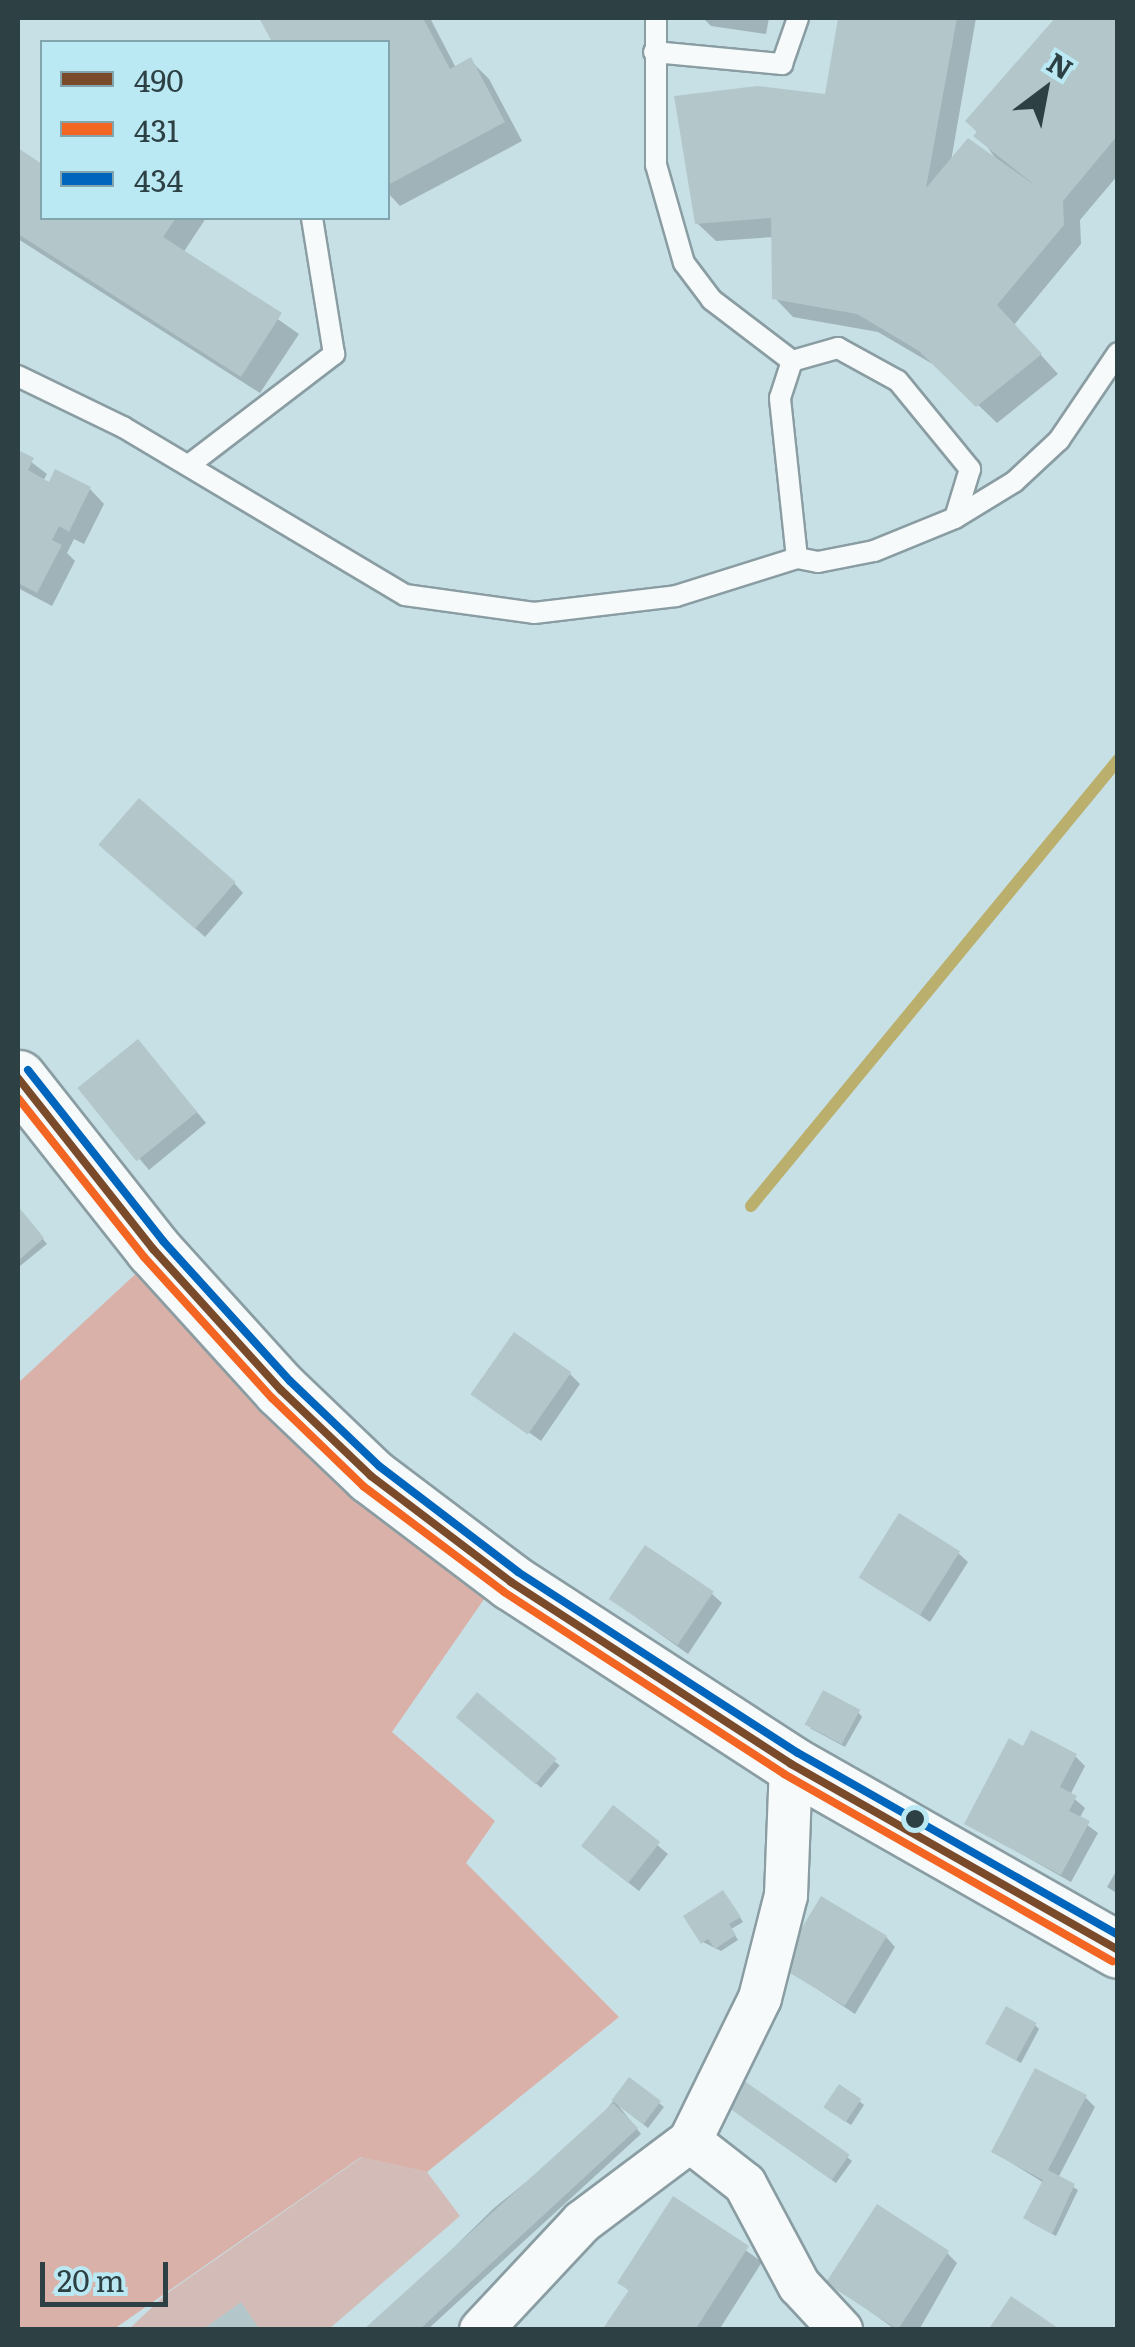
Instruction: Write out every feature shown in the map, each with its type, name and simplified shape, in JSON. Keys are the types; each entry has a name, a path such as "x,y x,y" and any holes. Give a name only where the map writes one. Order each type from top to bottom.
{"main road":[{"path":"18,1078 154,1249 281,1390 372,1476 511,1582 791,1764 1118,1950"}],"street":[{"path":"481,2330 582,2222 690,2142 760,1998 786,1894 791,1764"},
{"path":"690,2142 745,2184 799,2285 841,2330"}],"lane":[{"path":"656,18 656,165 684,263 712,300 792,361"},
{"path":"654,52 782,64 798,18"},
{"path":"189,466 334,354 312,220"},
{"path":"792,361 838,348 898,381 970,469 954,518"},
{"path":"18,376 189,466 406,595 534,613 676,596 797,558 818,562 874,551 954,518 1014,482 1059,440 1118,353"},
{"path":"792,361 780,398 797,558"}],"shaded area":[{"path":"142,1268 489,1592 392,1732 495,1821 466,1863 619,2017 427,2172 361,2157 114,2329 18,2330 18,1383"},
{"path":"362,2157 427,2172 460,2216 329,2329 128,2330 166,2294"}],"building":[{"path":"259,18 423,18 450,69 471,57 505,122 390,184 390,40 271,40"},
{"path":"838,18 957,18 926,188 968,138 1037,187 973,136 977,132 965,121 1055,18 1118,18 1118,135 1063,201 1064,225 997,305 1042,354 976,407 919,351 857,314 772,299 771,218 695,224 674,96 757,86 825,94"},
{"path":"18,148 40,163 40,220 175,220 163,237 282,313 241,377 18,234"},
{"path":"18,450 34,458 28,470 49,482 55,469 91,487 69,532 59,526 52,540 62,545 37,593 18,583"},
{"path":"139,798 236,882 195,929 98,845"},
{"path":"138,1039 197,1112 137,1161 77,1088"},
{"path":"18,1206 44,1238 18,1261"},
{"path":"514,1332 571,1372 528,1434 470,1394"},
{"path":"899,1513 960,1551 920,1616 859,1577"},
{"path":"645,1545 714,1591 677,1645 609,1599"},
{"path":"823,1690 860,1710 842,1744 805,1724"},
{"path":"477,1692 557,1759 535,1784 456,1717"},
{"path":"1031,1730 1077,1754 1060,1787 1077,1796 1069,1811 1090,1821 1061,1875 964,1824 1009,1738 1023,1746"},
{"path":"613,1805 660,1842 628,1883 581,1846"},
{"path":"723,1890 741,1917 729,1924 736,1935 715,1949 708,1939 701,1944 683,1916"},
{"path":"821,1896 887,1936 845,2006 779,1966"},
{"path":"1006,2006 1037,2023 1016,2061 985,2044"},
{"path":"1035,2068 1087,2095 1048,2170 1075,2184 1052,2234 1023,2218 1043,2180 991,2152"},
{"path":"629,2077 661,2101 643,2124 612,2100"},
{"path":"743,2080 849,2155 832,2180 725,2105"},
{"path":"839,2084 861,2099 846,2122 823,2107"},
{"path":"613,2103 638,2128 419,2330 363,2330"},
{"path":"673,2196 749,2246 695,2330 602,2330 629,2290 617,2283"},
{"path":"877,2204 949,2251 898,2330 826,2283"},
{"path":"1011,2296 1061,2330 988,2330"},
{"path":"241,2302 260,2330 202,2330"}],"waterway":[{"path":"751,1206 1118,760"}],"transit line":[{"name":"434","path":"28,1070 163,1241 290,1381 379,1466 518,1572 798,1753 1118,1935"},
{"name":"490","path":"18,1078 153,1249 281,1390 371,1476 511,1582 791,1764 1118,1950"},
{"name":"431","path":"18,1098 144,1257 272,1398 363,1486 504,1592 784,1774 1112,1961"}]}
